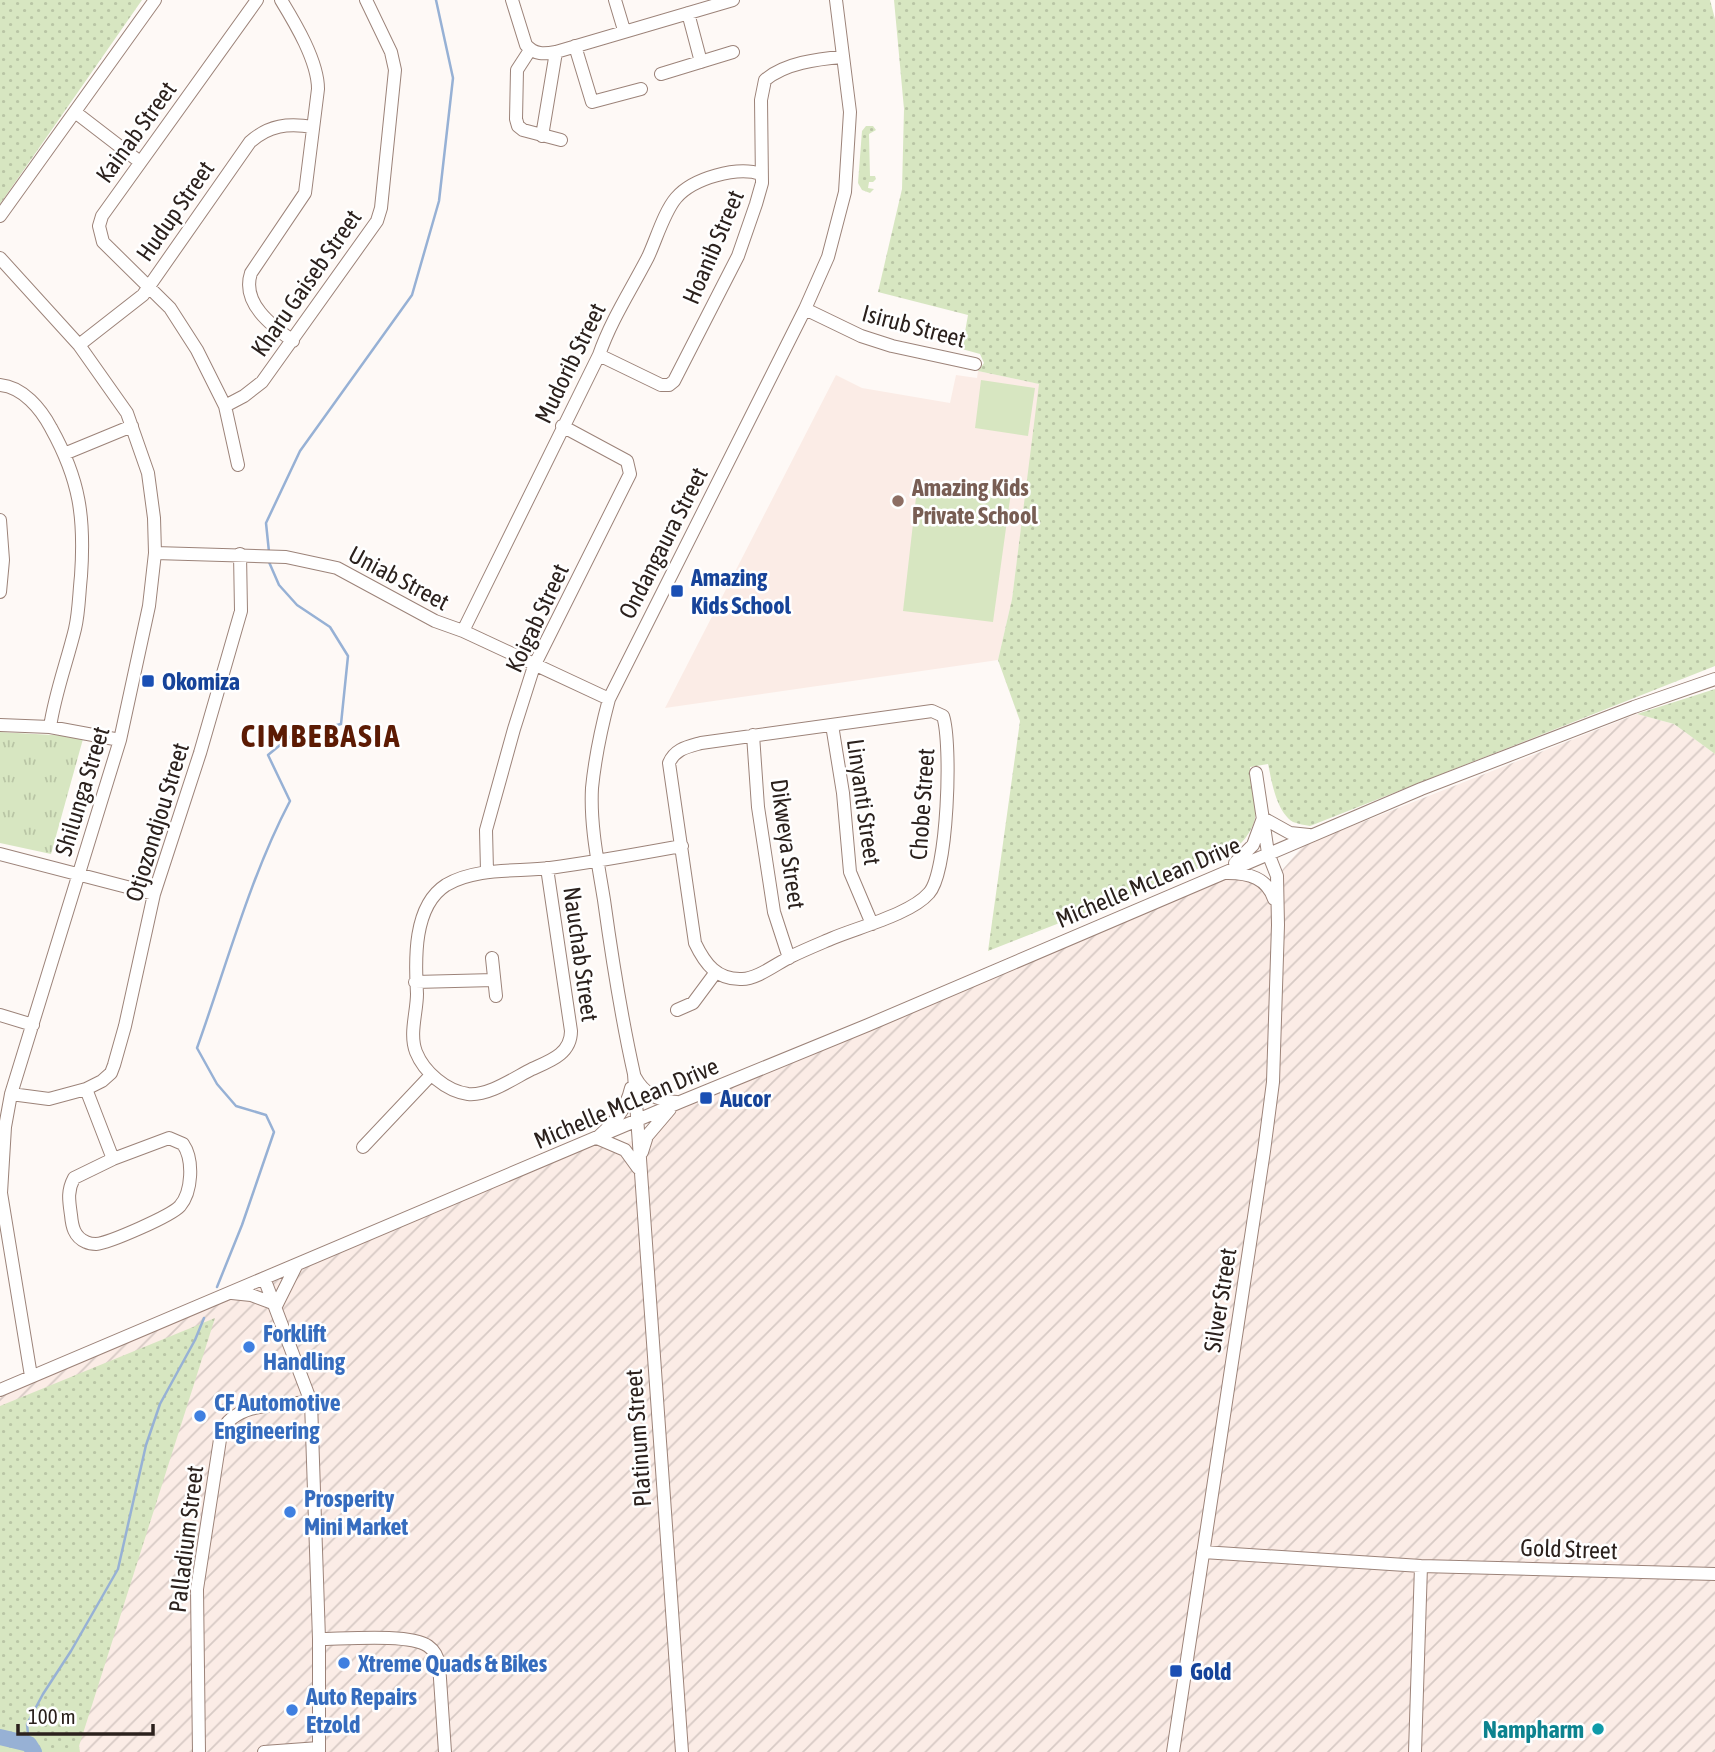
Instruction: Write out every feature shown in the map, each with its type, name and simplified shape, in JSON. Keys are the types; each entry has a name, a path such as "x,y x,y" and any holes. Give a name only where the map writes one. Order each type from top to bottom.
{"street":[{"path":"0,216 155,0"},
{"name":"Kainab Street","path":"238,465 225,405 182,324 149,285 103,242 99,226 102,216 257,0"},
{"path":"281,0 315,69 318,89 305,193 248,281 251,295 260,313 293,341"},
{"name":"Kharu Gaiseb Street","path":"225,405 244,396 262,382 373,227 381,208 395,70 391,52 366,0"},
{"path":"512,0 526,45 530,50 542,54 733,0"},
{"path":"615,0 624,30"},
{"name":"Ondangaura Street","path":"637,1120 634,1074 622,1020 592,821 592,790 598,738 609,699 805,309 828,257 845,192 850,112 836,0"},
{"path":"688,13 701,62"},
{"path":"575,46 592,102 641,89"},
{"path":"530,50 517,70 518,126 523,130 561,140"},
{"path":"542,136 556,52"},
{"path":"661,75 733,52"},
{"name":"Hoanib Street","path":"599,355 662,385 669,385 674,381 738,256 762,183 761,100 765,79 775,71 843,57"},
{"path":"75,112 140,162"},
{"name":"Hudup Street","path":"79,345 139,298 185,237 250,142 277,126 294,124 313,127"},
{"name":"Mudorib Street","path":"463,631 674,199 691,186 730,172 750,170 761,174"},
{"name":"Shilunga Street","path":"0,258 79,345 127,412 143,455 151,488 155,553 149,606 120,740 11,1094 5,1127 1,1194 30,1376"},
{"name":"Isirub Street","path":"805,309 861,336 892,346 975,364"},
{"path":"0,386 19,391 45,417 64,454 75,483 81,511 82,560 76,627 55,695 50,727"},
{"path":"64,454 132,426"},
{"name":"Koigab Street","path":"487,871 486,830 534,666 630,474 628,461 562,426"},
{"path":"0,520 3,560 0,592"},
{"name":"Uniab Street","path":"155,553 286,556 337,568 354,575 415,612 463,631 609,699"},
{"name":"Otjozondjou Street","path":"86,1089 102,1081 111,1073 114,1065 154,894 200,753 241,611 240,554"},
{"name":"Michelle McLean Drive","path":"0,1390 1434,784 1634,707 1715,680"},
{"name":"Chobe Street","path":"932,711 943,716 948,741 946,809 940,863 932,891 921,901 789,958 748,979 728,977 708,967 695,943 669,763 673,755 683,748 753,735 932,711"},
{"path":"0,725 50,727 120,740"},
{"name":"Linyanti Street","path":"832,725 843,793 850,872 872,924"},
{"name":"Dikweya Street","path":"753,735 758,807 774,912 789,958"},
{"name":"Silver Street","path":"1173,1752 1273,1082 1277,876 1268,853 1256,773"},
{"path":"1224,873 1253,845 1263,818 1290,833 1313,836"},
{"path":"598,861 682,846"},
{"path":"0,854 154,894"},
{"name":"Nauchab Street","path":"547,868 571,1031 567,1048 554,1059 485,1091 475,1094 458,1091 431,1075 415,1051 413,1039 417,942 428,904 446,886 487,871 547,868 598,861"},
{"path":"1224,873 1243,873 1264,882 1271,889 1276,905"},
{"path":"492,958 496,996"},
{"path":"677,1010 693,1003 716,972"},
{"path":"415,982 494,980"},
{"path":"0,1015 33,1025"},
{"path":"634,1074 639,1086 655,1098 680,1102"},
{"path":"597,1138 624,1110 634,1074"},
{"path":"363,1147 431,1075"},
{"path":"11,1094 49,1099 86,1089 114,1159"},
{"path":"639,1169 647,1136 663,1115 680,1102"},
{"name":"Platinum Street","path":"637,1120 682,1752"},
{"path":"597,1138 614,1143 625,1150 639,1169"},
{"path":"163,1139 179,1141 189,1157 188,1191 179,1206 162,1218 107,1241 88,1243 79,1238 74,1230 69,1189 77,1175 114,1159 163,1139"},
{"path":"276,1305 296,1266"},
{"path":"264,1278 311,1402 319,1639 319,1750 264,1752"},
{"path":"230,1293 251,1296 276,1305"},
{"name":"Palladium Street","path":"199,1752 197,1589 221,1433 226,1422 242,1411 311,1402"},
{"name":"Gold Street","path":"1203,1552 1421,1566 1715,1574"},
{"path":"1415,1752 1421,1566"},
{"path":"319,1639 415,1640 437,1654 445,1752"}],"shaded area":[{"name":"Amazing Kids Private School","path":"978,371 1040,384 1012,599 998,660 665,708 836,375 862,388 950,403 956,375 977,378"},
{"path":"1637,714 1674,724 1715,754 1715,1752 0,1752 0,1389 597,1138 621,1146 650,1132 680,1102 1224,872 1271,889 1277,876 1304,845"}],"green space":[{"path":"0,0 142,0 0,204"},
{"path":"894,0 1710,0 1715,19 1715,666 1310,826 1293,822 1282,811 1268,764 1250,767 1256,800 1253,826 1235,849 1223,859 988,951 1020,721 998,660 1012,599 1039,384 978,371 984,363 980,354 962,349 968,315 878,292 902,189 904,109"},
{"path":"866,126 873,126 876,130 869,134 870,176 875,176 876,179 869,182 868,188 874,189 870,193 862,190 858,183 862,131"},
{"path":"981,380 1035,388 1028,436 975,428"},
{"path":"918,480 1011,492 993,622 903,611"},
{"path":"1715,689 1715,754 1674,724 1637,714"},
{"path":"0,732 83,739 51,854 0,843"},
{"path":"215,1318 79,1746 80,1752 0,1752 0,1406"}],"waterway":[{"path":"269,552 266,523 300,451 412,295 439,201 453,78 436,0"},
{"path":"217,1287 274,1132 266,1115 236,1106 217,1084 197,1048 251,891 290,801 268,755 291,736 341,724 348,656 330,627 297,605 279,585 269,562"},
{"path":"29,1744 27,1724 118,1569 146,1445 160,1404 204,1318"},
{"path":"0,1737 29,1744 34,1752"}],"place":[{"name":"Amazing Kids Private School","path":"898,501"},
{"name":"Amazing Kids School","path":"677,591"},
{"name":"Okomiza","path":"148,681"},
{"name":"Aucor","path":"706,1098"},
{"name":"Forklift Handling","path":"249,1347"},
{"name":"CF Automotive Engineering","path":"200,1416"},
{"name":"Prosperity Mini Market","path":"290,1512"},
{"name":"Xtreme Quads & Bikes","path":"344,1663"},
{"name":"Gold","path":"1176,1671"},
{"name":"Auto Repairs Etzold","path":"292,1710"},
{"name":"Nampharm","path":"1598,1729"}],"district":[{"name":"CIMBEBASIA","path":"321,735"}]}
